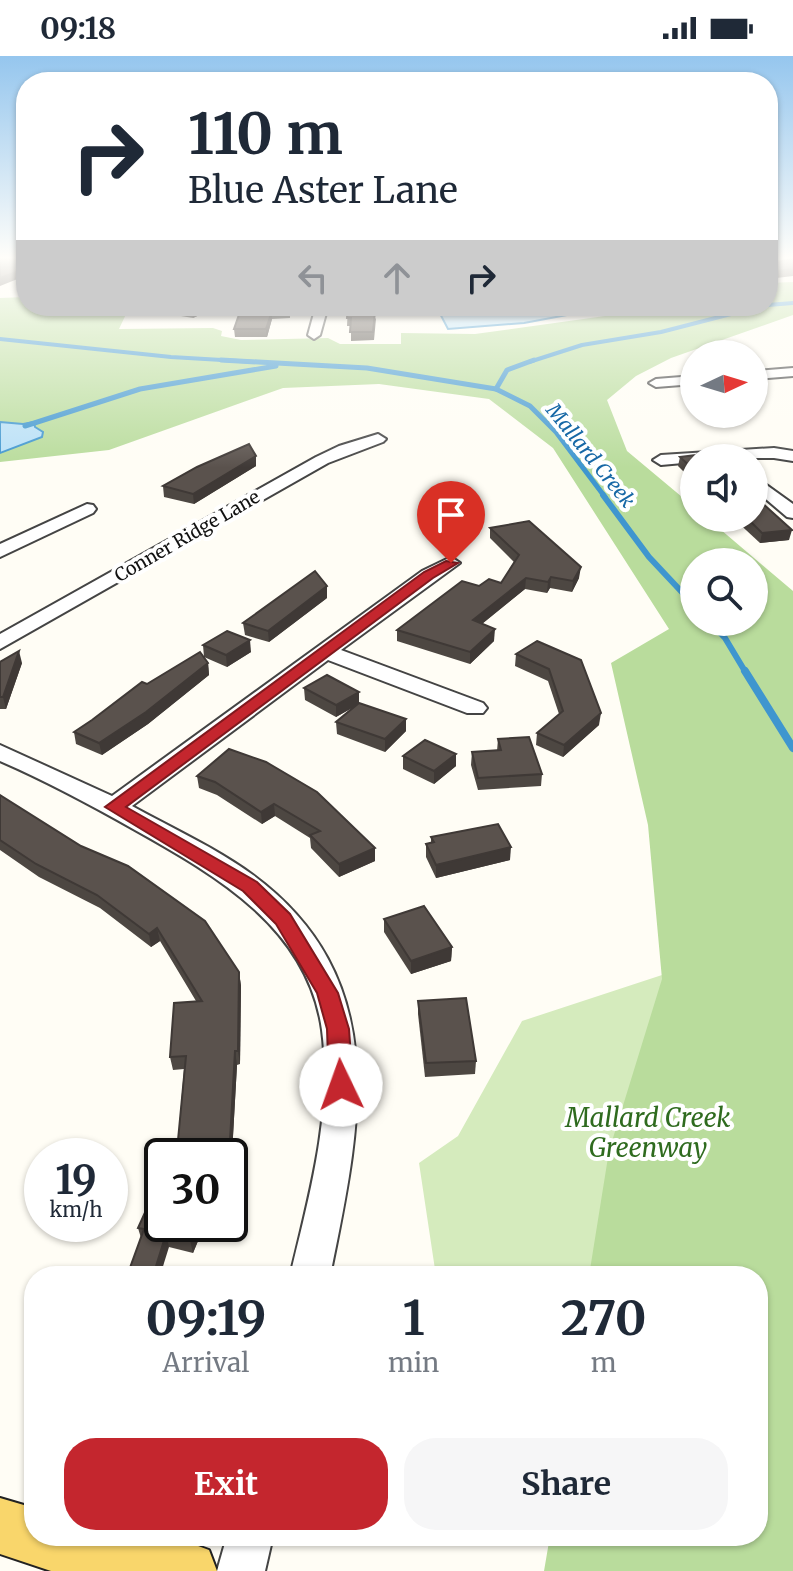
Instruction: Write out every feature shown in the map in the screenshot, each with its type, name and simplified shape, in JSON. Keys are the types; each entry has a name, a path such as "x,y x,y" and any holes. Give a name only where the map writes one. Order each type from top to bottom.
{"main road":[{"path":"0,1526 24,1534"},
{"path":"66,1546 188,1571"}],"street":[{"path":"314,335 316,327"},
{"path":"768,374 793,372"},
{"path":"656,383 680,381"},
{"name":"Conner Ridge Lane","path":"0,643 322,460 378,439"},
{"path":"768,453 793,456"},
{"path":"661,460 680,459"},
{"path":"768,492 793,513"},
{"path":"0,551 87,509"},
{"path":"114,807 324,651 429,575 451,563"},
{"path":"324,651 475,708"},
{"path":"0,752 114,807 250,887 283,919 327,993 338,1029 341,1085 334,1147 312,1266"},
{"path":"241,1571 247,1546"}],"green space":[{"path":"0,327 213,328 222,331 221,336 241,340 328,338 340,344 401,344 401,333 475,334 528,327 760,327 722,340 680,340 680,355 636,376 607,400 627,451 680,495 680,532 723,532 742,548 680,548 680,636 768,636 768,570 793,591 793,1571 544,1571 548,1546 768,1546 768,1266 591,1266 609,1151 662,979 648,825 611,663 669,629 553,448 489,399 379,384 283,388 109,450 0,462"},
{"name":"Mallard Creek Greenway","path":"793,932 759,1266 434,1266 419,1163 458,1136 522,1021"}],"water":[{"path":"0,422 34,422 35,427 43,432 42,437 0,453"}],"building":[{"path":"235,327 267,327 266,329 234,329"},
{"path":"350,327 374,327 373,332 350,332"},
{"path":"249,444 256,456 193,494 163,486 197,467"},
{"path":"768,508 792,530 762,533 768,532"},
{"path":"529,521 581,567 573,581 551,577 548,582 526,578 473,620 495,629 470,652 397,630 462,581 479,586 489,579 501,583 519,555 490,528"},
{"path":"315,571 327,586 268,631 243,623"},
{"path":"227,631 250,640 226,655 203,645"},
{"path":"537,641 581,660 601,713 564,745 537,733 563,711 549,669 516,654"},
{"path":"19,651 3,697 0,697 0,662"},
{"path":"200,652 208,663 146,712 99,743 74,732 142,682 147,684"},
{"path":"327,675 359,692 336,705 304,688"},
{"path":"359,703 406,719 385,739 336,722"},
{"path":"529,737 542,774 478,778 472,752 501,750 498,739"},
{"path":"425,740 456,754 434,771 403,756"},
{"path":"229,749 266,762 317,792 375,848 339,864 310,835 320,831 274,804 261,812 215,782 197,776"},
{"path":"0,795 81,846 128,866 205,921 239,972 238,1051 235,1051 230,1138 178,1138 186,1056 170,1057 174,1003 202,1001 157,928 149,934 97,895 36,864 0,840"},
{"path":"498,824 511,847 436,865 426,844 434,842 431,837"},
{"path":"424,906 452,947 411,961 384,919"},
{"path":"466,998 476,1061 426,1063 418,1001"},
{"path":"144,1215 144,1229 138,1228"},
{"path":"144,1229 144,1242 164,1242 156,1266 131,1266"}],"waterway":[{"path":"529,362 582,345 682,327"},
{"name":"Mallard Creek","path":"0,339 171,357 249,362"},
{"name":"Mallard Creek","path":"221,360 249,362"},
{"path":"496,389 507,370 534,360"},
{"name":"Mallard Creek","path":"249,362 367,368 496,389"},
{"name":"Mallard Creek","path":"249,362 257,362"},
{"path":"25,426 140,389 276,366"},
{"name":"Mallard Creek","path":"496,389 530,406 556,432 605,497"},
{"name":"Mallard Creek","path":"603,495 649,557 680,590"},
{"name":"Mallard Creek","path":"723,636 746,673"},
{"name":"Mallard Creek","path":"745,671 793,748"}],"route":[{"path":"341,1085 338,1029 327,993 308,956 283,919 250,887 211,861 114,807 429,575 451,563"}]}
